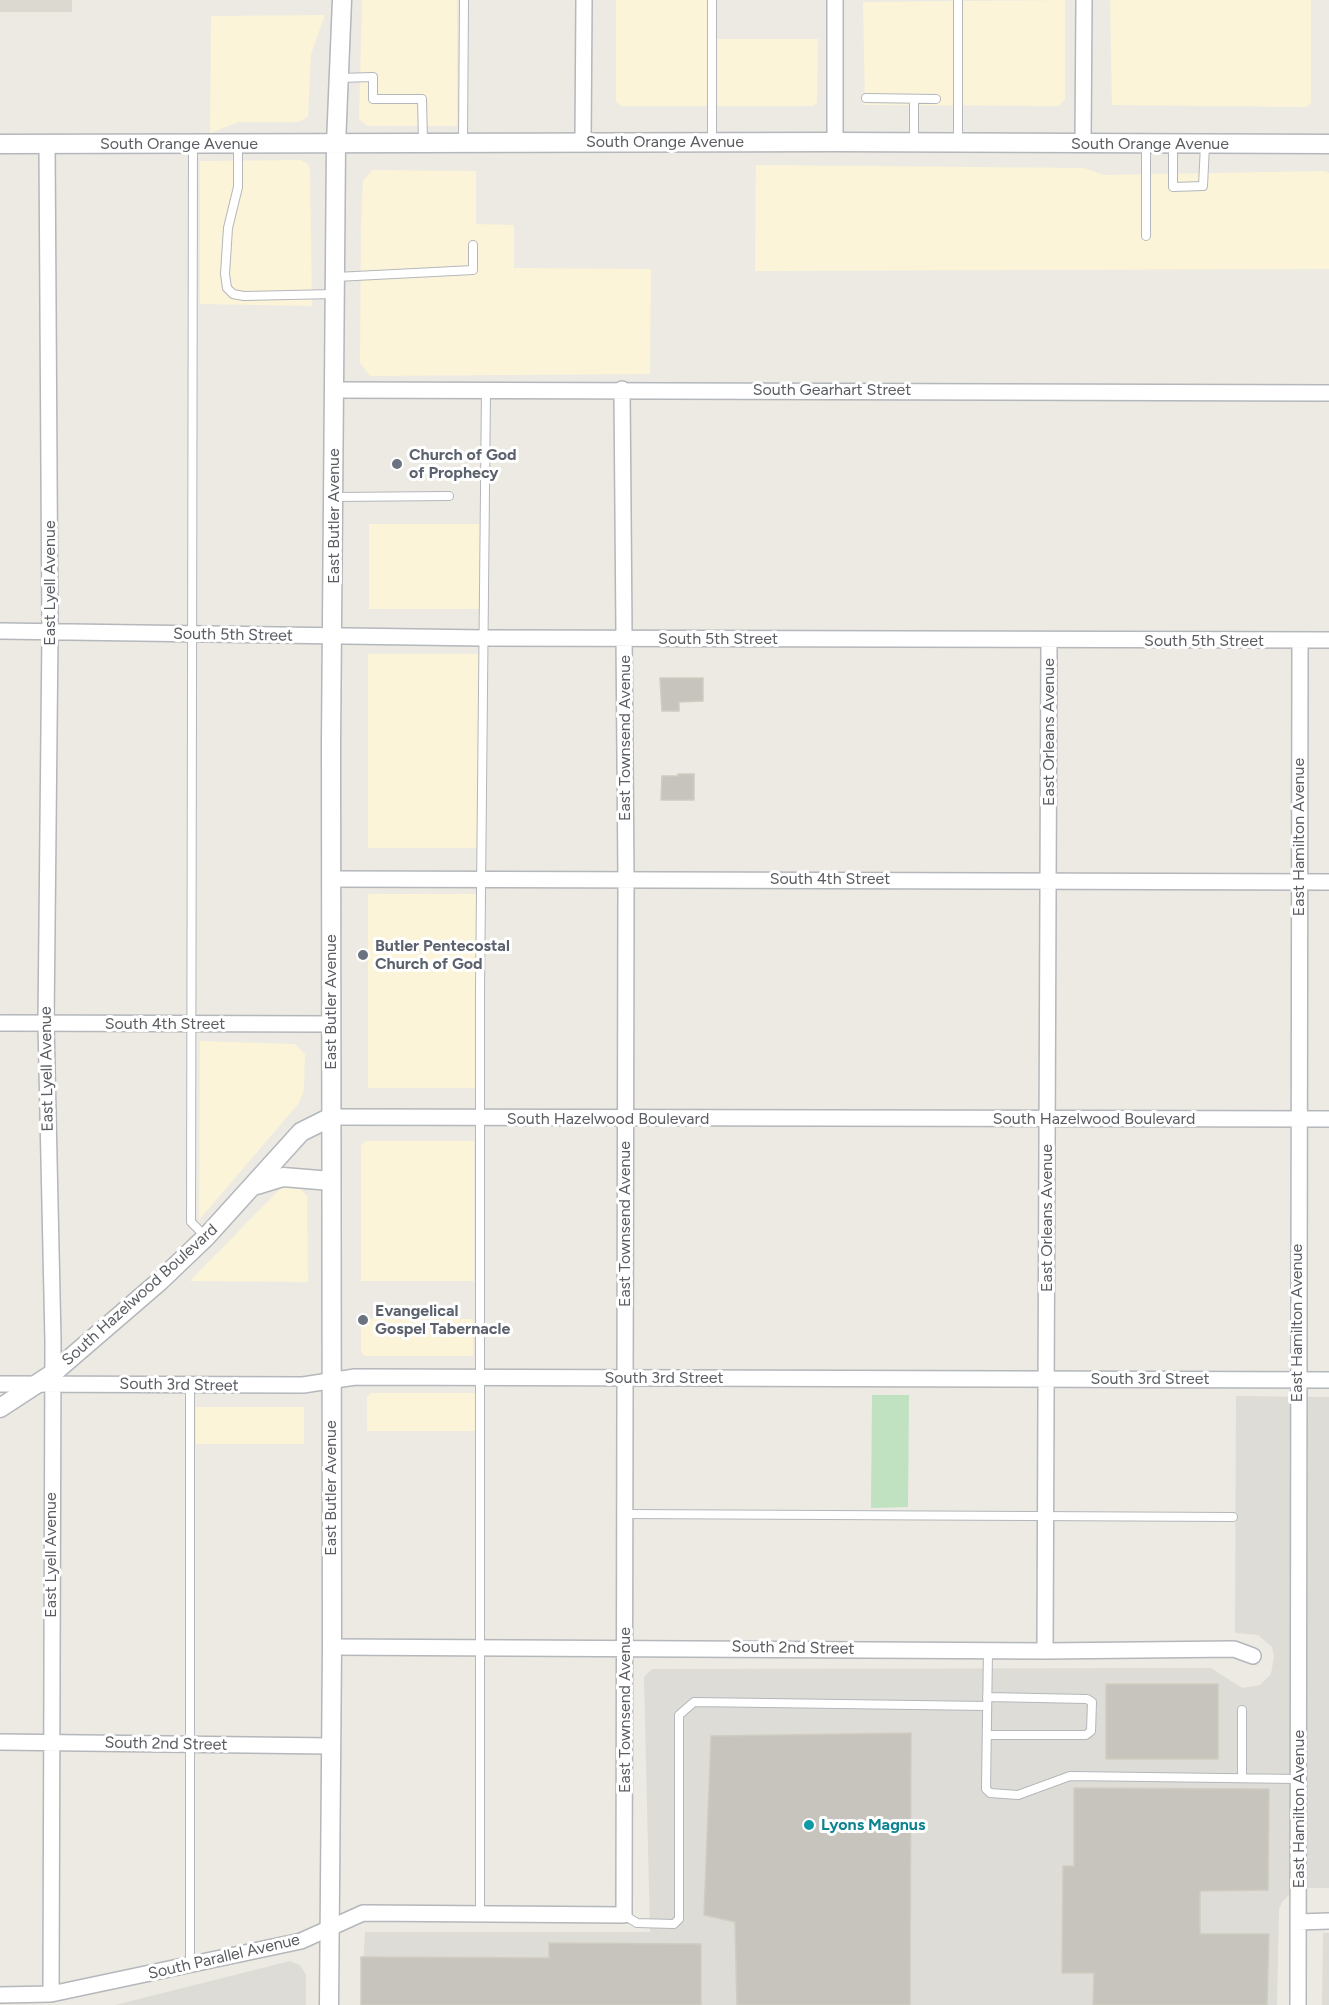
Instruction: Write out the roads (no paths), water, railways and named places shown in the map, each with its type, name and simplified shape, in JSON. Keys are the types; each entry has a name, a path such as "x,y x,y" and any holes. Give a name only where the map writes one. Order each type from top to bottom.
{"street":[{"name":"East Butler Avenue","path":"329,2005 332,1647 331,879 334,390 336,144 342,0"},
{"path":"583,143 584,0"},
{"path":"835,0 835,142"},
{"path":"1083,144 1084,0"},
{"name":"South Orange Avenue","path":"0,144 712,142 1329,144"},
{"name":"East Lyell Avenue","path":"47,144 50,632 46,1023 51,1994"},
{"name":"South Gearhart Street","path":"334,390 622,389 1329,393"},
{"name":"East Townsend Avenue","path":"622,389 626,879 624,1914"},
{"name":"South 5th Street","path":"0,631 333,637 1049,642 1329,640"},
{"name":"East Hamilton Avenue","path":"1298,2005 1297,1380 1300,640"},
{"name":"East Orleans Avenue","path":"1045,1651 1049,642"},
{"name":"South 4th Street","path":"331,879 1329,882"},
{"name":"South 4th Street","path":"0,1023 331,1024"},
{"name":"South Hazelwood Boulevard","path":"0,1408 48,1381 206,1238 301,1132 331,1117 1329,1119"},
{"path":"255,1186 283,1177 331,1181"},
{"name":"South 3rd Street","path":"0,1384 48,1381 190,1386 303,1385 355,1377 1329,1380"},
{"name":"South 2nd Street","path":"332,1647 1045,1651 1234,1649 1253,1656"},
{"name":"South 2nd Street","path":"0,1742 331,1746"},
{"name":"South Parallel Avenue","path":"0,1995 51,1994 301,1941 363,1913 624,1914"},
{"path":"1298,1922 1329,1921"}],"lane":[{"path":"463,143 464,0"},
{"path":"712,0 712,142"},
{"path":"958,0 958,142"},
{"path":"338,78 373,77 373,99 422,99 423,143"},
{"path":"866,98 936,99"},
{"path":"914,100 914,142"},
{"path":"193,144 191,1222 206,1238"},
{"path":"238,144 238,187 236,206 228,228 225,274 227,288 233,294 244,296 473,270 473,245"},
{"path":"1146,145 1146,236"},
{"path":"1173,145 1173,187 1203,186 1205,145"},
{"path":"480,1914 486,389"},
{"path":"334,497 449,496"},
{"path":"190,1386 188,1744 190,1966"},
{"path":"624,1514 1233,1517"},
{"path":"988,1650 986,1789 990,1793 1018,1795 1070,1776 1299,1779"},
{"path":"624,1914 637,1923 674,1924 679,1919 679,1715 694,1702 987,1702 1087,1699 1092,1702 1091,1731 1086,1735 987,1735"},
{"path":"1242,1710 1242,1777"}],"place":[{"name":"Church of God of Prophecy","path":"397,464"},
{"name":"Butler Pentecostal Church of God","path":"363,955"},
{"name":"Evangelical Gospel Tabernacle","path":"363,1320"},
{"name":"Lyons Magnus","path":"809,1825"}]}
